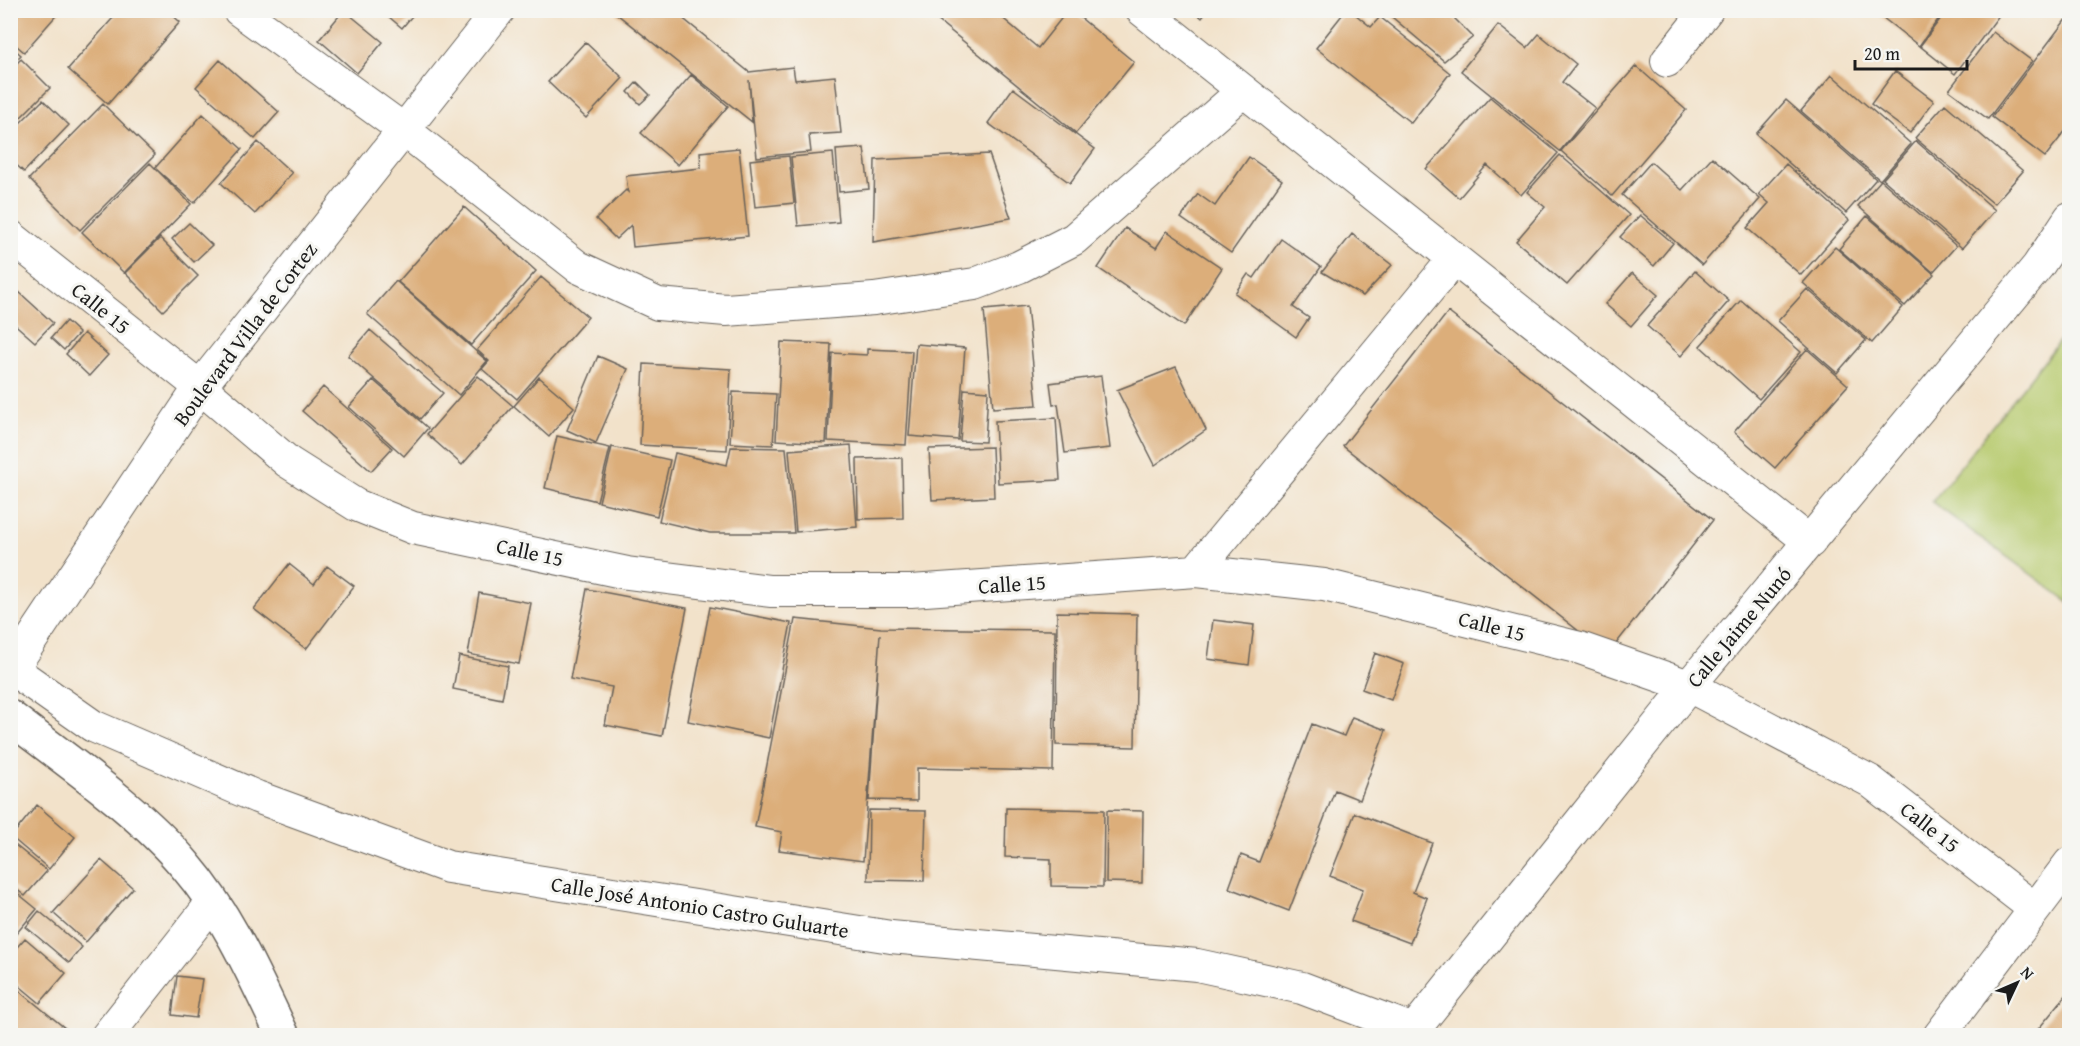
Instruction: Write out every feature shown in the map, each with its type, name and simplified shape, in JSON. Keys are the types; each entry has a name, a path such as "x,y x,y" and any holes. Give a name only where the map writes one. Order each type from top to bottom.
{"street":[{"path":"239,10 404,130 578,267 658,304 726,310 874,300 975,284 1019,267 1074,239 1243,91"},
{"name":"Boulevard Villa de Cortez","path":"11,670 200,387 499,10"},
{"path":"1142,10 1810,542"},
{"path":"1667,61 1707,10"},
{"name":"Calle Jaime Nunó","path":"1414,1034 1689,686 2038,266 2070,218"},
{"name":"Calle 15","path":"10,236 200,387 288,462 356,505 413,528 627,573 770,591 911,591 1196,571 1324,585 1580,648 1689,686 1870,781 2035,909"},
{"path":"1196,571 1454,259"},
{"name":"Calle José Antonio Castro Guluarte","path":"11,670 93,726 257,797 448,867 891,937 1197,965 1302,988 1414,1034"},
{"path":"10,717 149,826 186,866 233,935 283,1035"},
{"path":"1939,1035 2070,863"},
{"path":"107,1035 212,903"}],"green space":[{"path":"2069,329 2069,602 1932,502"}],"building":[{"path":"10,10 61,10 24,52 10,40"},
{"path":"120,10 167,10 180,22 108,104 68,69"},
{"path":"344,10 383,42 357,73 319,40"},
{"path":"381,10 417,10 402,28"},
{"path":"620,10 684,10 680,16 749,72 793,67 795,80 835,76 841,133 809,135 811,152 757,157 749,80 752,122 617,14"},
{"path":"925,10 993,10 1038,48 1068,10 1071,10 1134,62 1076,133"},
{"path":"1193,10 1208,10 1202,18"},
{"path":"1346,10 1350,10 1371,27 1380,17 1450,73 1411,123 1316,48"},
{"path":"1412,10 1446,10 1473,37 1444,61 1392,17"},
{"path":"1873,10 1945,10 1919,46"},
{"path":"1947,10 2003,10 1955,74 1920,46"},
{"path":"2070,14 2070,125 2045,157 1992,117"},
{"path":"1498,25 1527,48 1539,34 1576,64 1562,82 1595,108 1560,151 1461,71"},
{"path":"1993,32 2032,61 1988,119 1949,90"},
{"path":"585,42 623,78 586,118 548,82"},
{"path":"10,45 21,55 10,66"},
{"path":"21,59 50,88 10,128 10,70"},
{"path":"220,60 279,112 255,139 196,87"},
{"path":"1636,66 1686,110 1612,196 1561,151"},
{"path":"1895,71 1934,101 1910,133 1871,104"},
{"path":"691,75 728,106 678,165 641,133"},
{"path":"1832,75 1911,144 1880,180 1801,111"},
{"path":"637,82 650,95 640,104 628,92"},
{"path":"1013,88 1095,149 1070,183 988,123"},
{"path":"1490,97 1558,153 1521,195 1487,165 1459,198 1426,169"},
{"path":"43,100 69,125 24,172 10,159 10,133"},
{"path":"1786,100 1876,179 1846,213 1756,134"},
{"path":"103,104 155,155 80,230 29,179"},
{"path":"1945,104 2023,171 1994,204 1915,138"},
{"path":"203,114 242,149 194,203 155,168"},
{"path":"1916,141 1995,210 1962,248 1883,179"},
{"path":"258,142 292,173 255,214 221,183"},
{"path":"739,148 748,236 633,247 631,225 616,239 596,219 626,190 628,192 626,176 701,168 700,152"},
{"path":"864,148 869,189 839,192 836,150"},
{"path":"833,153 839,222 798,226 791,157"},
{"path":"989,154 1011,218 873,242 875,160"},
{"path":"1560,155 1629,215 1567,285 1516,241 1545,207 1527,192"},
{"path":"789,156 794,203 755,207 750,160"},
{"path":"1249,157 1282,180 1231,253 1181,218 1198,194 1215,206"},
{"path":"1712,157 1760,199 1702,265 1622,195 1651,162 1682,190"},
{"path":"150,163 191,204 124,273 82,232"},
{"path":"1786,164 1849,220 1801,275 1747,228 1769,203 1759,194"},
{"path":"1881,180 1956,246 1933,272 1858,206"},
{"path":"464,207 536,271 471,345 398,282"},
{"path":"1640,215 1673,243 1654,266 1620,237"},
{"path":"1867,216 1934,274 1905,306 1839,249"},
{"path":"189,223 212,245 194,262 172,239"},
{"path":"1125,228 1156,248 1167,231 1222,268 1184,326 1098,268"},
{"path":"1352,234 1392,265 1363,296 1322,272"},
{"path":"160,238 198,276 163,311 125,273"},
{"path":"1281,239 1321,267 1293,307 1309,318 1296,337 1235,293 1248,274 1254,278"},
{"path":"1835,247 1903,307 1872,343 1803,283"},
{"path":"1695,271 1729,301 1681,356 1647,326"},
{"path":"1632,273 1658,295 1631,326 1605,304"},
{"path":"541,277 588,317 517,399 482,369 489,361 477,350"},
{"path":"396,281 487,361 459,395 367,314"},
{"path":"1807,289 1866,340 1837,373 1778,321"},
{"path":"19,292 53,323 35,342 10,320 10,302"},
{"path":"1741,300 1801,352 1759,399 1700,346"},
{"path":"1027,306 1037,405 993,408 984,310"},
{"path":"1448,312 1713,520 1608,654 1343,446"},
{"path":"66,321 79,333 64,350 51,338"},
{"path":"370,330 443,393 420,419 348,356"},
{"path":"84,333 108,355 89,376 66,354"},
{"path":"781,342 831,344 826,443 776,440"},
{"path":"916,344 965,348 958,440 909,436"},
{"path":"867,349 912,351 906,445 828,441 832,353 867,355"},
{"path":"1807,349 1848,385 1775,468 1734,432"},
{"path":"598,356 628,369 596,443 567,430"},
{"path":"644,364 731,369 727,450 640,445"},
{"path":"1176,367 1206,430 1155,465 1117,390"},
{"path":"478,376 513,406 462,465 427,434"},
{"path":"1101,376 1110,448 1065,453 1058,404 1053,405 1050,383"},
{"path":"539,377 574,407 549,437 514,406"},
{"path":"373,380 428,428 404,456 349,407"},
{"path":"323,387 392,448 371,471 302,411"},
{"path":"964,389 988,391 985,442 960,441"},
{"path":"733,392 776,394 773,445 730,443"},
{"path":"1056,418 1060,480 998,483 995,421"},
{"path":"557,436 610,448 597,501 545,488"},
{"path":"851,445 857,527 796,532 789,450"},
{"path":"612,447 670,460 657,516 599,502"},
{"path":"731,447 786,448 794,533 710,533 659,521 675,453 727,465"},
{"path":"992,447 994,497 932,500 929,449"},
{"path":"902,458 903,518 858,519 857,459"},
{"path":"289,564 314,584 327,566 354,586 306,649 254,609"},
{"path":"587,589 687,608 662,736 605,725 612,687 570,679"},
{"path":"479,593 531,603 519,664 468,654"},
{"path":"710,607 791,623 769,738 688,721"},
{"path":"1057,612 1137,614 1135,747 1056,745"},
{"path":"795,619 881,628 1055,630 1053,771 917,768 917,801 869,800 880,634 863,861 779,850 782,832 755,827"},
{"path":"1213,620 1254,625 1249,665 1208,659"},
{"path":"1375,653 1404,664 1391,700 1362,689"},
{"path":"459,656 508,666 502,699 453,689"},
{"path":"1352,717 1386,730 1360,800 1335,790 1289,911 1229,888 1241,855 1259,862 1312,724 1344,736"},
{"path":"37,805 75,837 49,869 11,837"},
{"path":"1006,808 1104,810 1103,887 1051,886 1051,859 1005,857"},
{"path":"869,810 926,811 924,881 868,880"},
{"path":"1107,810 1143,811 1142,883 1106,882"},
{"path":"1355,813 1432,843 1413,892 1427,898 1410,943 1351,921 1363,889 1330,876"},
{"path":"10,841 47,871 25,896 10,884"},
{"path":"101,860 133,888 86,942 53,913"},
{"path":"10,887 37,909 10,941"},
{"path":"39,911 82,947 69,963 26,927"},
{"path":"25,938 66,973 40,1003 10,978 10,955"},
{"path":"177,976 202,979 196,1018 172,1015"},
{"path":"10,983 66,1029 61,1036 17,1036 10,1030"},
{"path":"2068,993 2070,1036 2038,1036 2035,1033"}]}
